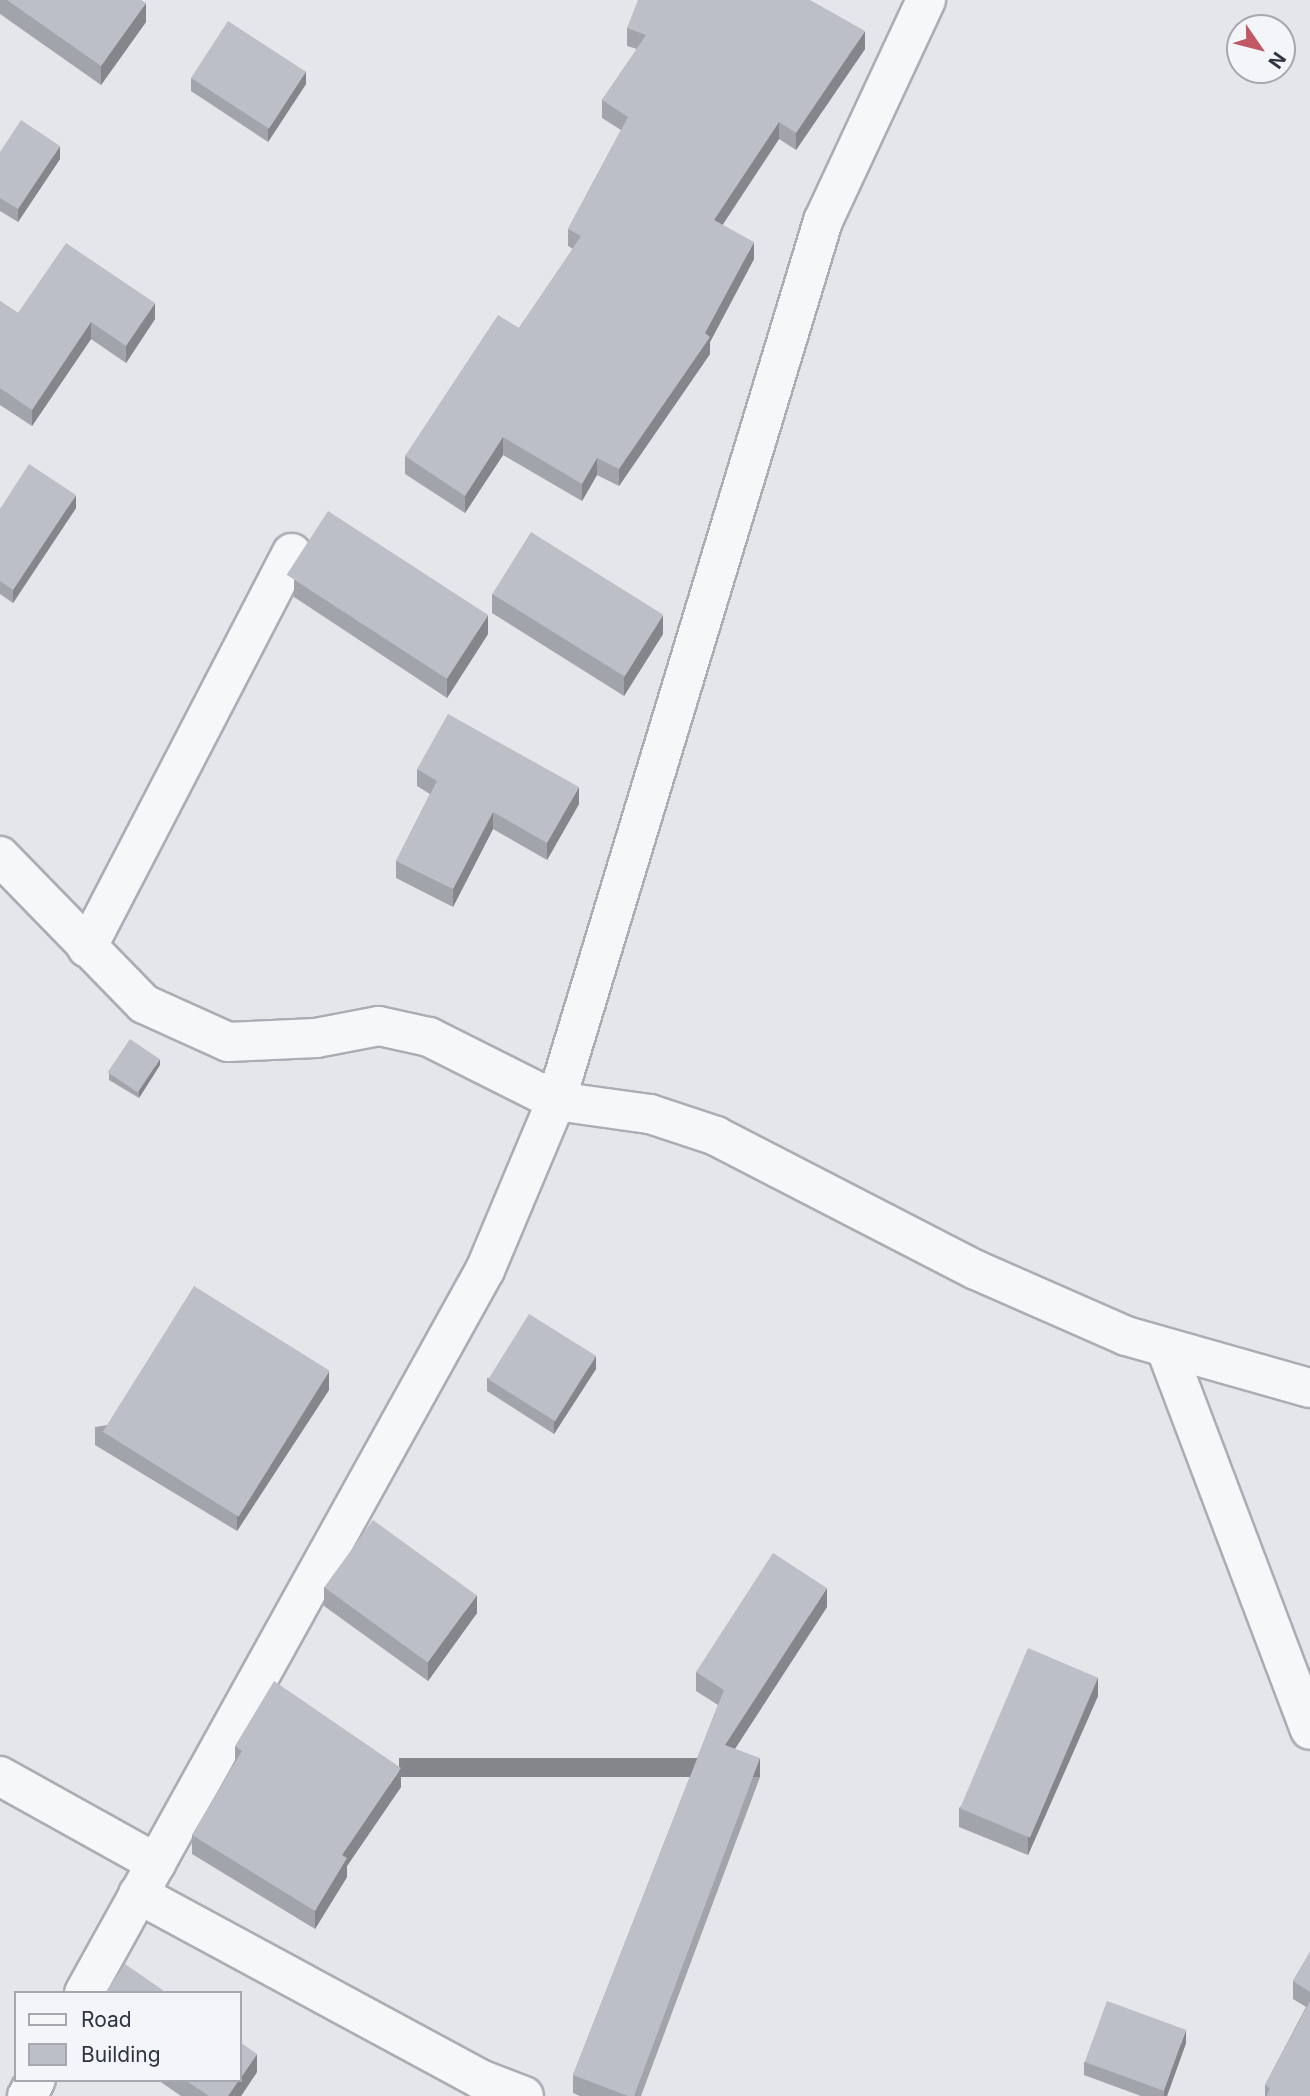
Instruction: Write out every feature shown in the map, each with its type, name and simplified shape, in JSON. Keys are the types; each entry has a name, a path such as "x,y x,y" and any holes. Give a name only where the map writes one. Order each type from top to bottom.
{"street":[{"path":"85,1991 485,1270 556,1101 823,221 926,0"},
{"path":"87,948 292,552"},
{"path":"0,856 144,1004 228,1042 316,1038 379,1026 429,1037 556,1101 650,1114 716,1136 976,1270 1166,1349 1310,1388"},
{"path":"1166,1349 1310,1730"},
{"path":"0,1776 147,1878 480,2079 524,2096"}],"building":[{"path":"7,0 141,0 146,3 101,66"},
{"path":"638,0 810,0 865,31 796,133 779,122 714,220 754,242 705,333 710,337 619,469 597,458 582,484 503,437 465,496 405,456 498,315 519,328 581,236 568,229 628,117 602,100 646,35 627,28"},
{"path":"228,21 306,72 269,129 191,78"},
{"path":"21,120 60,146 18,209 0,198 0,152"},
{"path":"66,243 155,303 126,346 91,322 32,410 0,388 0,301 18,313"},
{"path":"29,464 76,495 13,590 0,581 0,509"},
{"path":"328,511 488,615 447,679 287,575"},
{"path":"531,532 663,615 625,677 492,594"},
{"path":"448,714 579,787 547,843 493,812 453,889 396,861 437,781 417,769"},
{"path":"130,1039 160,1059 137,1092 108,1072"},
{"path":"194,1286 330,1371 239,1517 103,1432"},
{"path":"529,1314 596,1356 555,1421 488,1379"},
{"path":"373,1520 477,1595 428,1662 324,1587"},
{"path":"773,1553 827,1588 725,1745 760,1758 634,2096 628,2096 573,2075 724,1690 696,1672"},
{"path":"1028,1648 1098,1678 1030,1838 960,1808"},
{"path":"274,1681 401,1768 342,1855 347,1858 315,1911 192,1835 242,1751 235,1746"},
{"path":"1310,1952 1310,1992 1293,1981"},
{"path":"125,1964 164,1991 106,1991"},
{"path":"1107,2001 1186,2030 1164,2091 1085,2062"},
{"path":"1310,2001 1310,2096 1267,2096 1270,2088 1265,2085"},
{"path":"242,2043 257,2054 242,2076"},
{"path":"188,2082 238,2082 228,2096 209,2096"}]}
